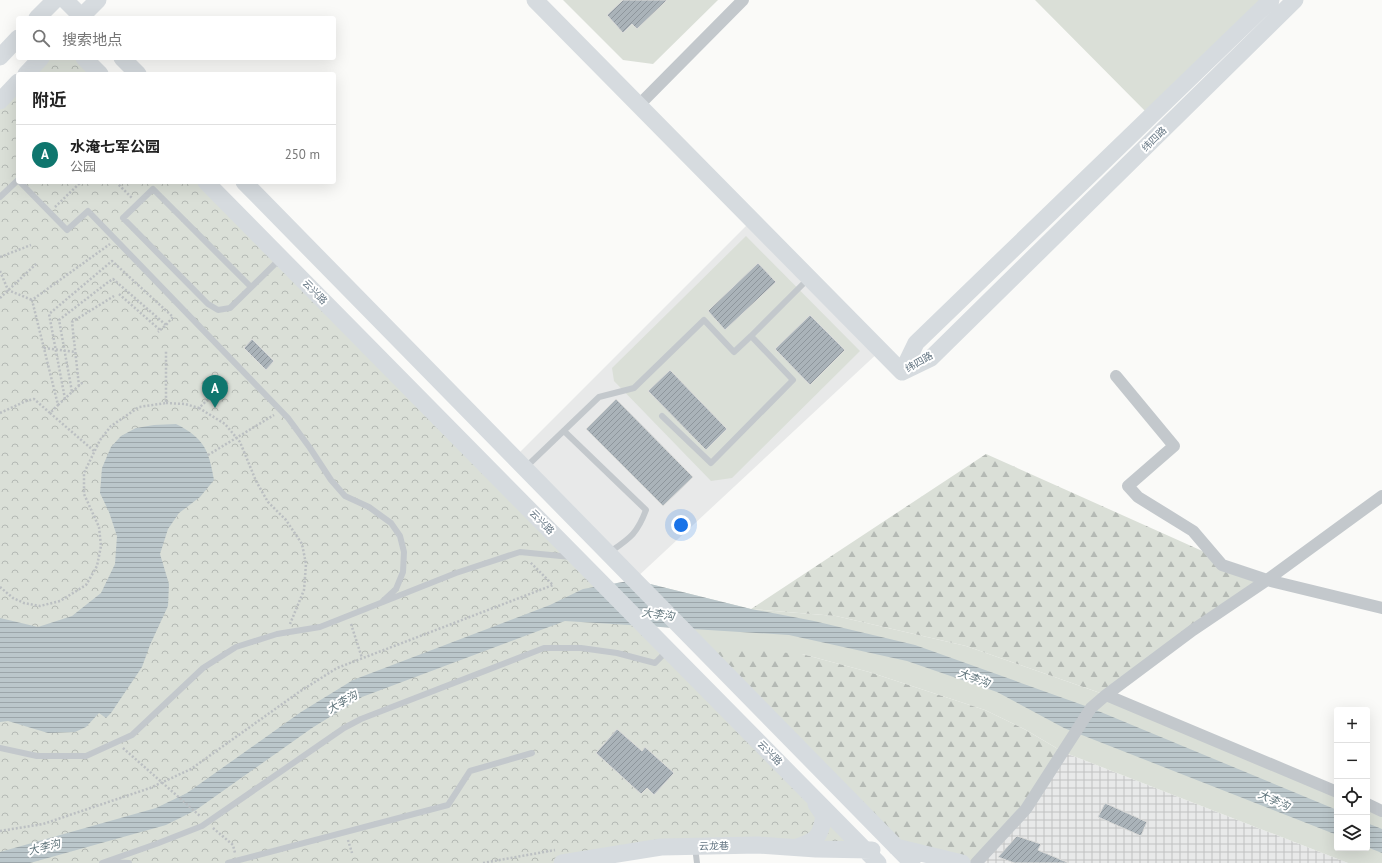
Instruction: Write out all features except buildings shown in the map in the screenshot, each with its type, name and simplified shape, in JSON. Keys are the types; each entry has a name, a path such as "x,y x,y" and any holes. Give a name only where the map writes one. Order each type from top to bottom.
{"street":[{"path":"42,16 55,0"},
{"path":"65,0 81,16"},
{"path":"83,16 98,0"},
{"path":"534,0 902,372"},
{"path":"639,105 744,0"},
{"name":"纬四路","path":"902,372 916,343 1270,0"},
{"name":"纬四路","path":"902,372 931,358 1295,0"},
{"path":"0,57 16,40"},
{"path":"28,72 39,60"},
{"path":"86,60 98,72"},
{"path":"124,60 136,72"},
{"path":"0,100 16,84"},
{"name":"云兴路","path":"208,184 873,857"},
{"path":"246,184 912,863"},
{"path":"1116,376 1174,446 1128,486 1138,497 1193,531 1222,565 1267,580 1382,608"},
{"path":"976,863 1026,809 1091,708 1106,695 1193,630 1267,580 1382,496"},
{"path":"1106,695 1334,791"},
{"path":"796,847 814,841 822,829 824,816 810,793"},
{"path":"1370,805 1382,811"},
{"name":"云龙巷","path":"562,863 661,847 758,845 796,847 873,857 896,847"},
{"path":"896,847 962,863"}],"lane":[{"path":"0,197 16,182"},
{"path":"22,184 67,230 88,211 288,418 331,480 346,496 369,507 391,523 400,536 404,552 403,572 396,589 380,604"},
{"path":"252,287 153,189 123,218 208,304 218,310 230,308 252,287 281,258"},
{"path":"525,468 599,397 634,388 704,320 734,352 809,278"},
{"path":"662,416 711,463 793,380 751,336"},
{"path":"564,431 646,510 640,527 627,541 608,553"},
{"path":"0,748 37,756 86,756 132,735 203,668 236,647 285,633 320,627 456,573 520,552 577,558"},
{"path":"104,862 202,826 344,728 361,719 544,648 581,648 617,653 655,663 665,647"},
{"path":"228,863 448,806 470,771 532,753"},
{"path":"695,846 697,863"},
{"path":"104,862 129,863"}],"path":[{"path":"50,212 79,184"},
{"path":"118,184 138,204"},
{"path":"32,300 116,240"},
{"path":"0,257 31,245"},
{"path":"65,399 49,314 112,261 173,317 159,331 119,294"},
{"path":"0,298 36,264"},
{"path":"0,271 8,290 32,300"},
{"path":"72,392 59,320 113,279 166,325"},
{"path":"79,386 72,322 114,296"},
{"path":"32,300 58,405"},
{"path":"44,348 75,352"},
{"path":"166,350 166,402"},
{"path":"199,408 227,381"},
{"path":"50,413 83,382"},
{"path":"0,413 34,399 94,451"},
{"path":"0,587 18,601 40,606 60,601 86,585 97,566 101,546 99,527 84,494 84,473 100,440 111,426 139,407 166,402 185,404 199,408 225,424 237,438 256,481 268,502 286,520 302,544 306,564 304,590 293,618 285,633"},
{"path":"208,455 281,411"},
{"path":"0,831 43,824 150,788 191,770 299,692 337,668 553,584 520,552"},
{"path":"348,616 362,658"},
{"path":"117,742 201,817"},
{"path":"212,827 233,845 237,861"},
{"path":"346,832 352,853"}],"shaded area":[{"path":"752,220 881,350 634,580 514,458"},
{"path":"1063,752 1348,863 976,863"}],"green space":[{"path":"563,0 718,0 653,64 623,60"},
{"path":"1035,0 1271,0 1150,116"},
{"path":"39,60 86,60 98,72 28,72"},
{"path":"16,84 16,184 208,184 867,851 758,845 562,863 0,863 0,101"},
{"path":"746,236 860,351 732,478 711,481 614,381 612,368"},
{"path":"986,454 1267,580 1106,695 966,646 836,616 751,609"},
{"path":"634,580 751,609 836,616 966,646 1106,695 1334,793 1334,851 1370,851 1370,807 1382,812 1382,863 1348,863 1063,752 1026,730 985,710 869,672 802,654 709,656"},
{"path":"730,648 802,654 869,672 985,710 1026,730 1063,752 1026,809 976,863 896,847 709,656"}],"water":[{"path":"176,424 193,434 204,446 210,461 214,480 200,497 179,513 168,529 160,554 169,584 168,606 150,645 142,667 111,713 106,718 99,713 86,727 75,732 48,733 8,721 0,722 0,618 38,627 72,616 101,593 115,564 117,536 109,512 100,493 102,468 111,447 121,436 136,428"},
{"name":"大李沟","path":"634,580 751,609 814,621 915,645 1091,708 1334,809 1334,834 1064,728 997,692 907,661 789,635 565,621 362,697 312,728 196,810 166,825 30,863 0,863 0,852 156,808 187,793 301,712 353,680 550,605 583,589"},
{"path":"1370,824 1382,829 1382,853 1370,848"}],"place":[{"name":"水淹七军公园","path":"215,408"}]}
